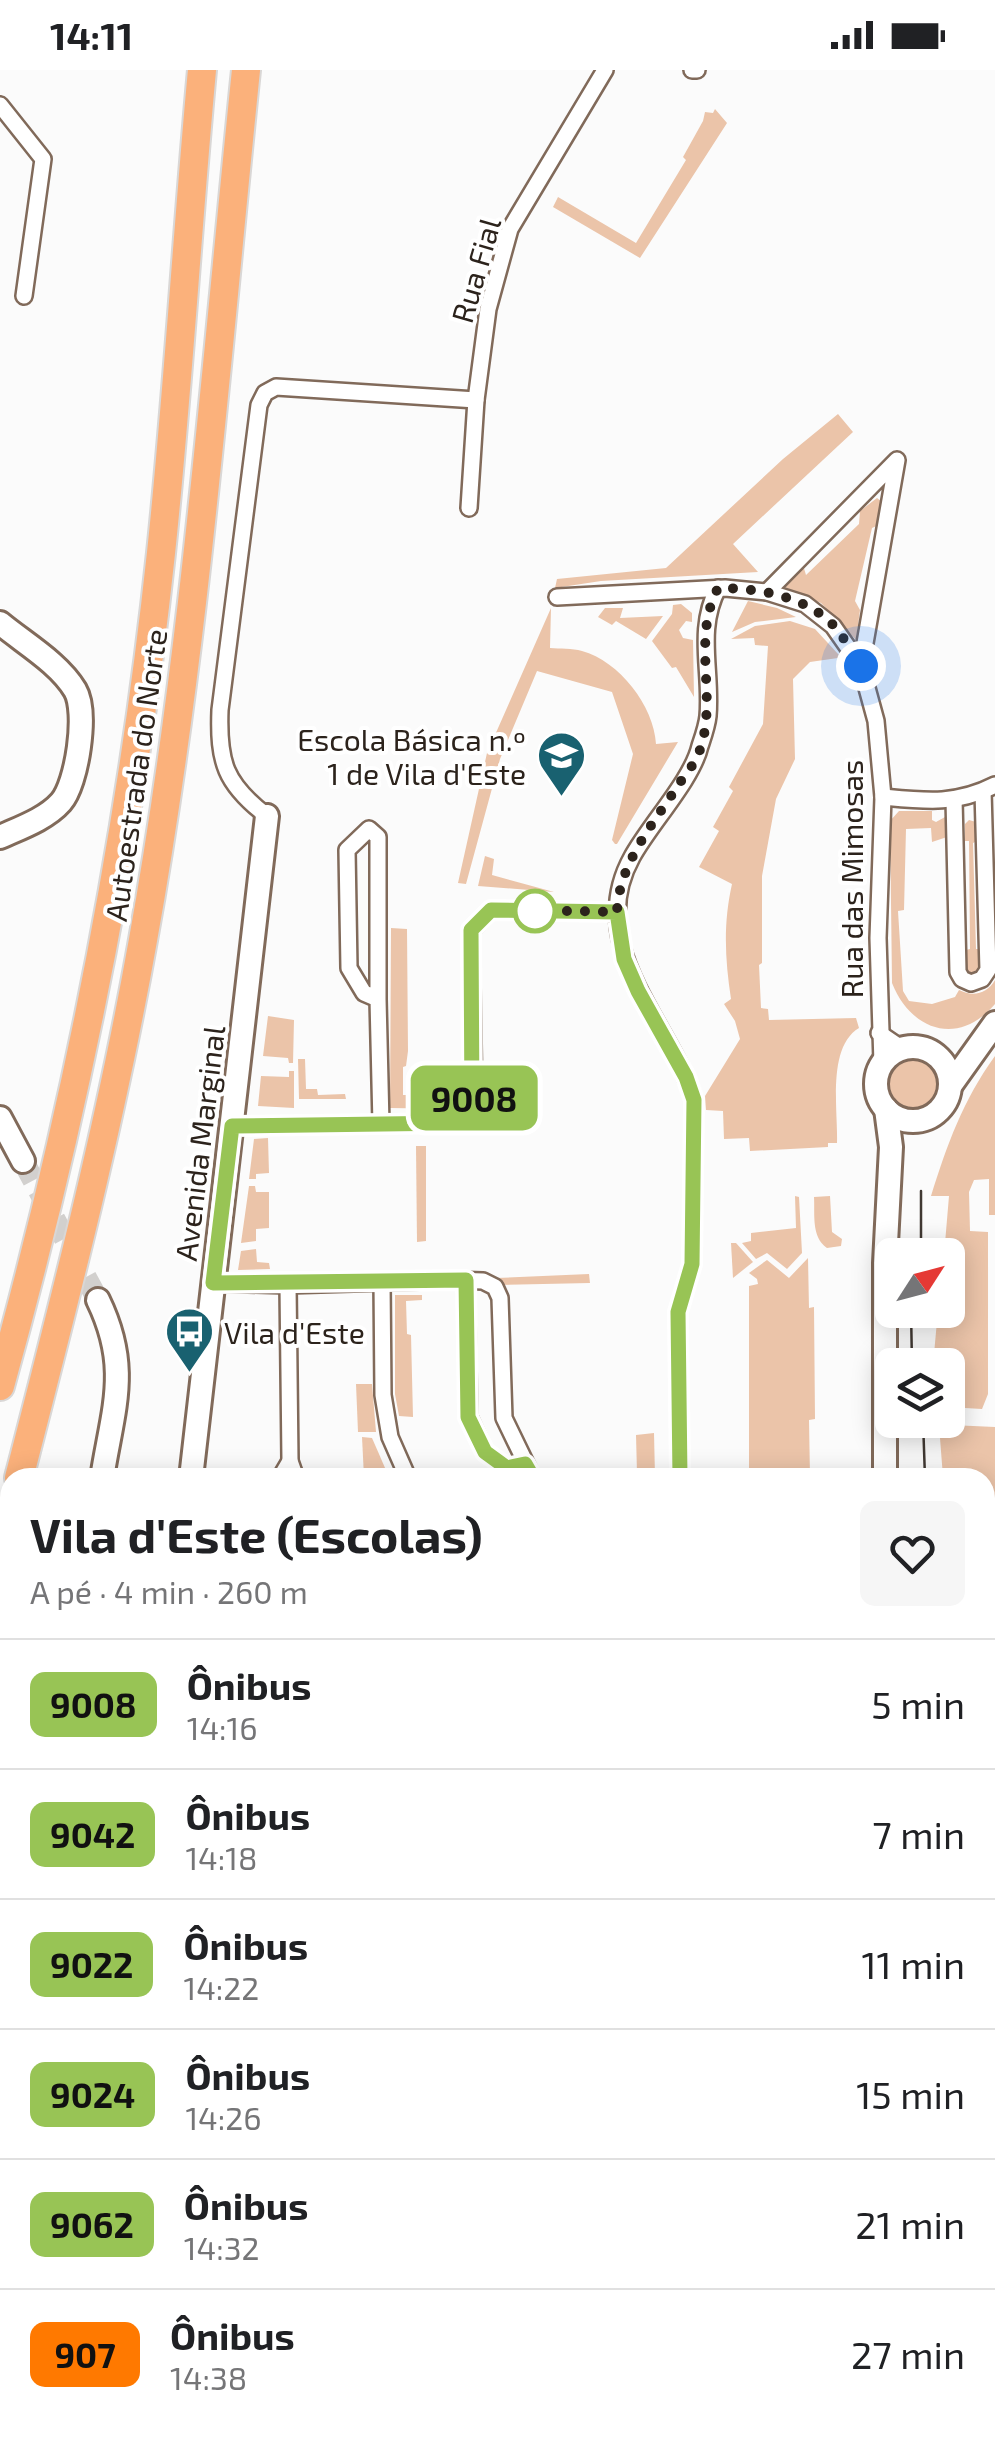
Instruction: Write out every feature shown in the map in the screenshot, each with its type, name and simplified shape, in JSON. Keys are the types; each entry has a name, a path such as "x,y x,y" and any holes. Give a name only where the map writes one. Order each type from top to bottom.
{"highway":[{"name":"Autoestrada do Norte","path":"0,1386 75,1080 105,926 138,719 160,554 202,70"},
{"name":"Autoestrada do Norte","path":"22,1468 88,1208 147,918 181,703 197,569 246,70"}],"street":[{"name":"Rua Fial","path":"469,508 476,400 488,309 510,229 605,70"},
{"path":"0,105 43,159 24,296"},
{"path":"267,816 244,798 226,773 218,748 258,405 265,393 276,387 476,400"},
{"name":"Rua das Mimosas","path":"767,592 897,460 861,666"},
{"path":"680,1468 678,1312 692,1264 694,1100 686,1077 624,959 617,912 630,860 698,756 708,716 704,656 708,608 718,588"},
{"name":"Rua das Mimosas","path":"557,596 718,588 767,592 805,604 834,626 861,666 876,722 882,797 879,1033 892,1056"},
{"path":"0,622 62,674 77,692 84,714 72,780 63,800 47,814 0,838"},
{"path":"882,797 954,800 970,798 989,788 988,970 982,979 971,983 958,972 954,800"},
{"name":"Avenida Marginal","path":"193,1468 267,816"},
{"path":"378,999 364,993 349,968 348,850 369,829 378,837 381,1124"},
{"path":"232,1126 457,1123 472,1112 471,930 491,910 617,912"},
{"path":"886,1109 908,1120 931,1116 941,1108 950,1086 995,1023"},
{"path":"885,1468 885,1263 891,1148 886,1109 876,1087 892,1056 913,1046 936,1054 978,1042"},
{"path":"936,1054 949,1074 950,1086"},
{"path":"0,1118 23,1161"},
{"path":"891,1148 908,1120"},
{"path":"213,1283 466,1280 482,1281 495,1288 500,1298 504,1418 528,1468"},
{"path":"466,1280 468,1417 485,1452 507,1468"},
{"path":"382,1281 383,1395 390,1437 404,1468"},
{"path":"288,1284 292,1468"},
{"path":"98,1300 110,1324 118,1364 104,1468"},
{"path":"286,1468 290,1461"}],"shaded area":[{"path":"715,109 727,123 640,258 553,207 558,197 636,243 686,160 683,157 705,112 713,113"},
{"path":"838,414 853,432 733,544 758,572 601,581 555,588 557,579 666,568 783,459"},
{"path":"877,498 885,504 881,524 872,528 855,601 860,610 856,640 821,603 782,586 803,565 806,575 859,524 860,511"},
{"path":"748,601 796,617 755,622 732,632"},
{"path":"681,604 692,613 692,622 686,621 679,630 683,638 693,640 694,697 676,667 672,668 652,641 672,614 673,605"},
{"path":"551,608 550,648 582,651 609,664 641,701 656,744 678,742 615,844 612,840 633,754 612,692 537,671 500,759 466,884 458,883 487,753"},
{"path":"605,608 623,608 620,618 663,616 646,639 616,621 612,625 598,617"},
{"path":"790,621 815,629 839,655 810,662 793,679 795,759 776,799 762,876 761,1008 768,1009 769,1020 856,1018 859,1028 842,1049 838,1064 837,1143 828,1143 828,1147 750,1151 749,1138 724,1139 723,1111 706,1110 705,1096 740,1039 724,1004 731,999 726,942 732,884 699,867 719,831 713,827 733,791 729,787 763,724 768,646 755,645 754,638 731,639 755,626"},
{"path":"899,811 932,811 932,820 936,822 945,817 947,837 932,842 931,828 906,829 904,910 898,911 903,991 909,1001 932,1004 955,997 959,990 974,994 984,991 995,980 995,1004 966,1026 937,1028 923,1022 911,1013 892,983 890,821"},
{"path":"969,820 976,822 976,949 981,949 983,970 976,978 965,973 962,951 970,949 969,841 965,841 965,824"},
{"path":"485,856 494,859 492,875 554,892 478,886"},
{"path":"391,928 407,929 408,1051 403,1067 403,1095 420,1095 420,1102 449,1101 449,1080 460,1080 461,1103 455,1109 390,1108"},
{"path":"268,1016 294,1020 293,1063 288,1058 263,1056"},
{"path":"913,1053 935,1062 944,1084 935,1106 913,1115 891,1106 882,1084 891,1062"},
{"path":"995,1056 995,1215 989,1215 989,1179 974,1180 969,1192 970,1231 988,1232 988,1394 982,1409 965,1408 965,1348 935,1348 936,1328 965,1328 965,1238 945,1238 949,1196 931,1196 957,1123"},
{"path":"298,1059 305,1059 306,1089 317,1089 318,1095 345,1094 346,1099 299,1099"},
{"path":"289,1071 294,1071 294,1108 258,1106 261,1076 289,1077"},
{"path":"268,1138 269,1173 249,1179 254,1139"},
{"path":"416,1146 426,1146 426,1241 417,1242"},
{"path":"249,1186 255,1186 256,1192 269,1192 269,1228 256,1229 256,1241 241,1243"},
{"path":"795,1196 799,1197 802,1253 787,1269 767,1253 756,1259 742,1243 751,1241 751,1233 796,1228"},
{"path":"830,1196 832,1232 842,1239 841,1246 827,1248 816,1232 814,1197"},
{"path":"731,1243 736,1243 753,1262 733,1278"},
{"path":"256,1249 257,1262 269,1263 270,1269 238,1270 241,1251"},
{"path":"808,1258 809,1308 814,1307 815,1419 809,1420 810,1468 749,1468 749,1286 758,1284 749,1273 767,1260 789,1278"},
{"path":"589,1274 590,1283 501,1285 496,1278"},
{"path":"395,1295 422,1295 422,1300 406,1301 413,1417 399,1416 395,1394"},
{"path":"356,1384 372,1384 376,1432 358,1432"},
{"path":"965,1426 995,1427 995,1468 942,1468 940,1438 965,1438"},
{"path":"654,1433 655,1468 637,1468 636,1435"},
{"path":"362,1437 372,1438 385,1468 364,1468"}],"tunnel":[{"path":"23,1161 98,1300"}],"tram line":[{"path":"921,1191 921,1238"},
{"path":"911,1328 912,1348"},
{"path":"924,1438 925,1468"}],"bus line":[{"name":"9008","path":"507,1468 485,1452 468,1417 466,1280 213,1283 232,1126 457,1123 472,1112 471,930 491,910 617,912 624,959 686,1077 694,1100 692,1264 678,1312 680,1468"},
{"name":"9008","path":"507,1468 525,1464 527,1468"}],"place":[{"name":"Escola Básica n.º 1 de Vila d'Este","path":"561,798"},
{"name":"Vila d'Este","path":"189,1374"}],"route":[{"path":"535,911 524,910 617,912 630,860 698,756 708,716 704,656 708,608 718,588 767,592 805,604 834,626 861,666"}]}
